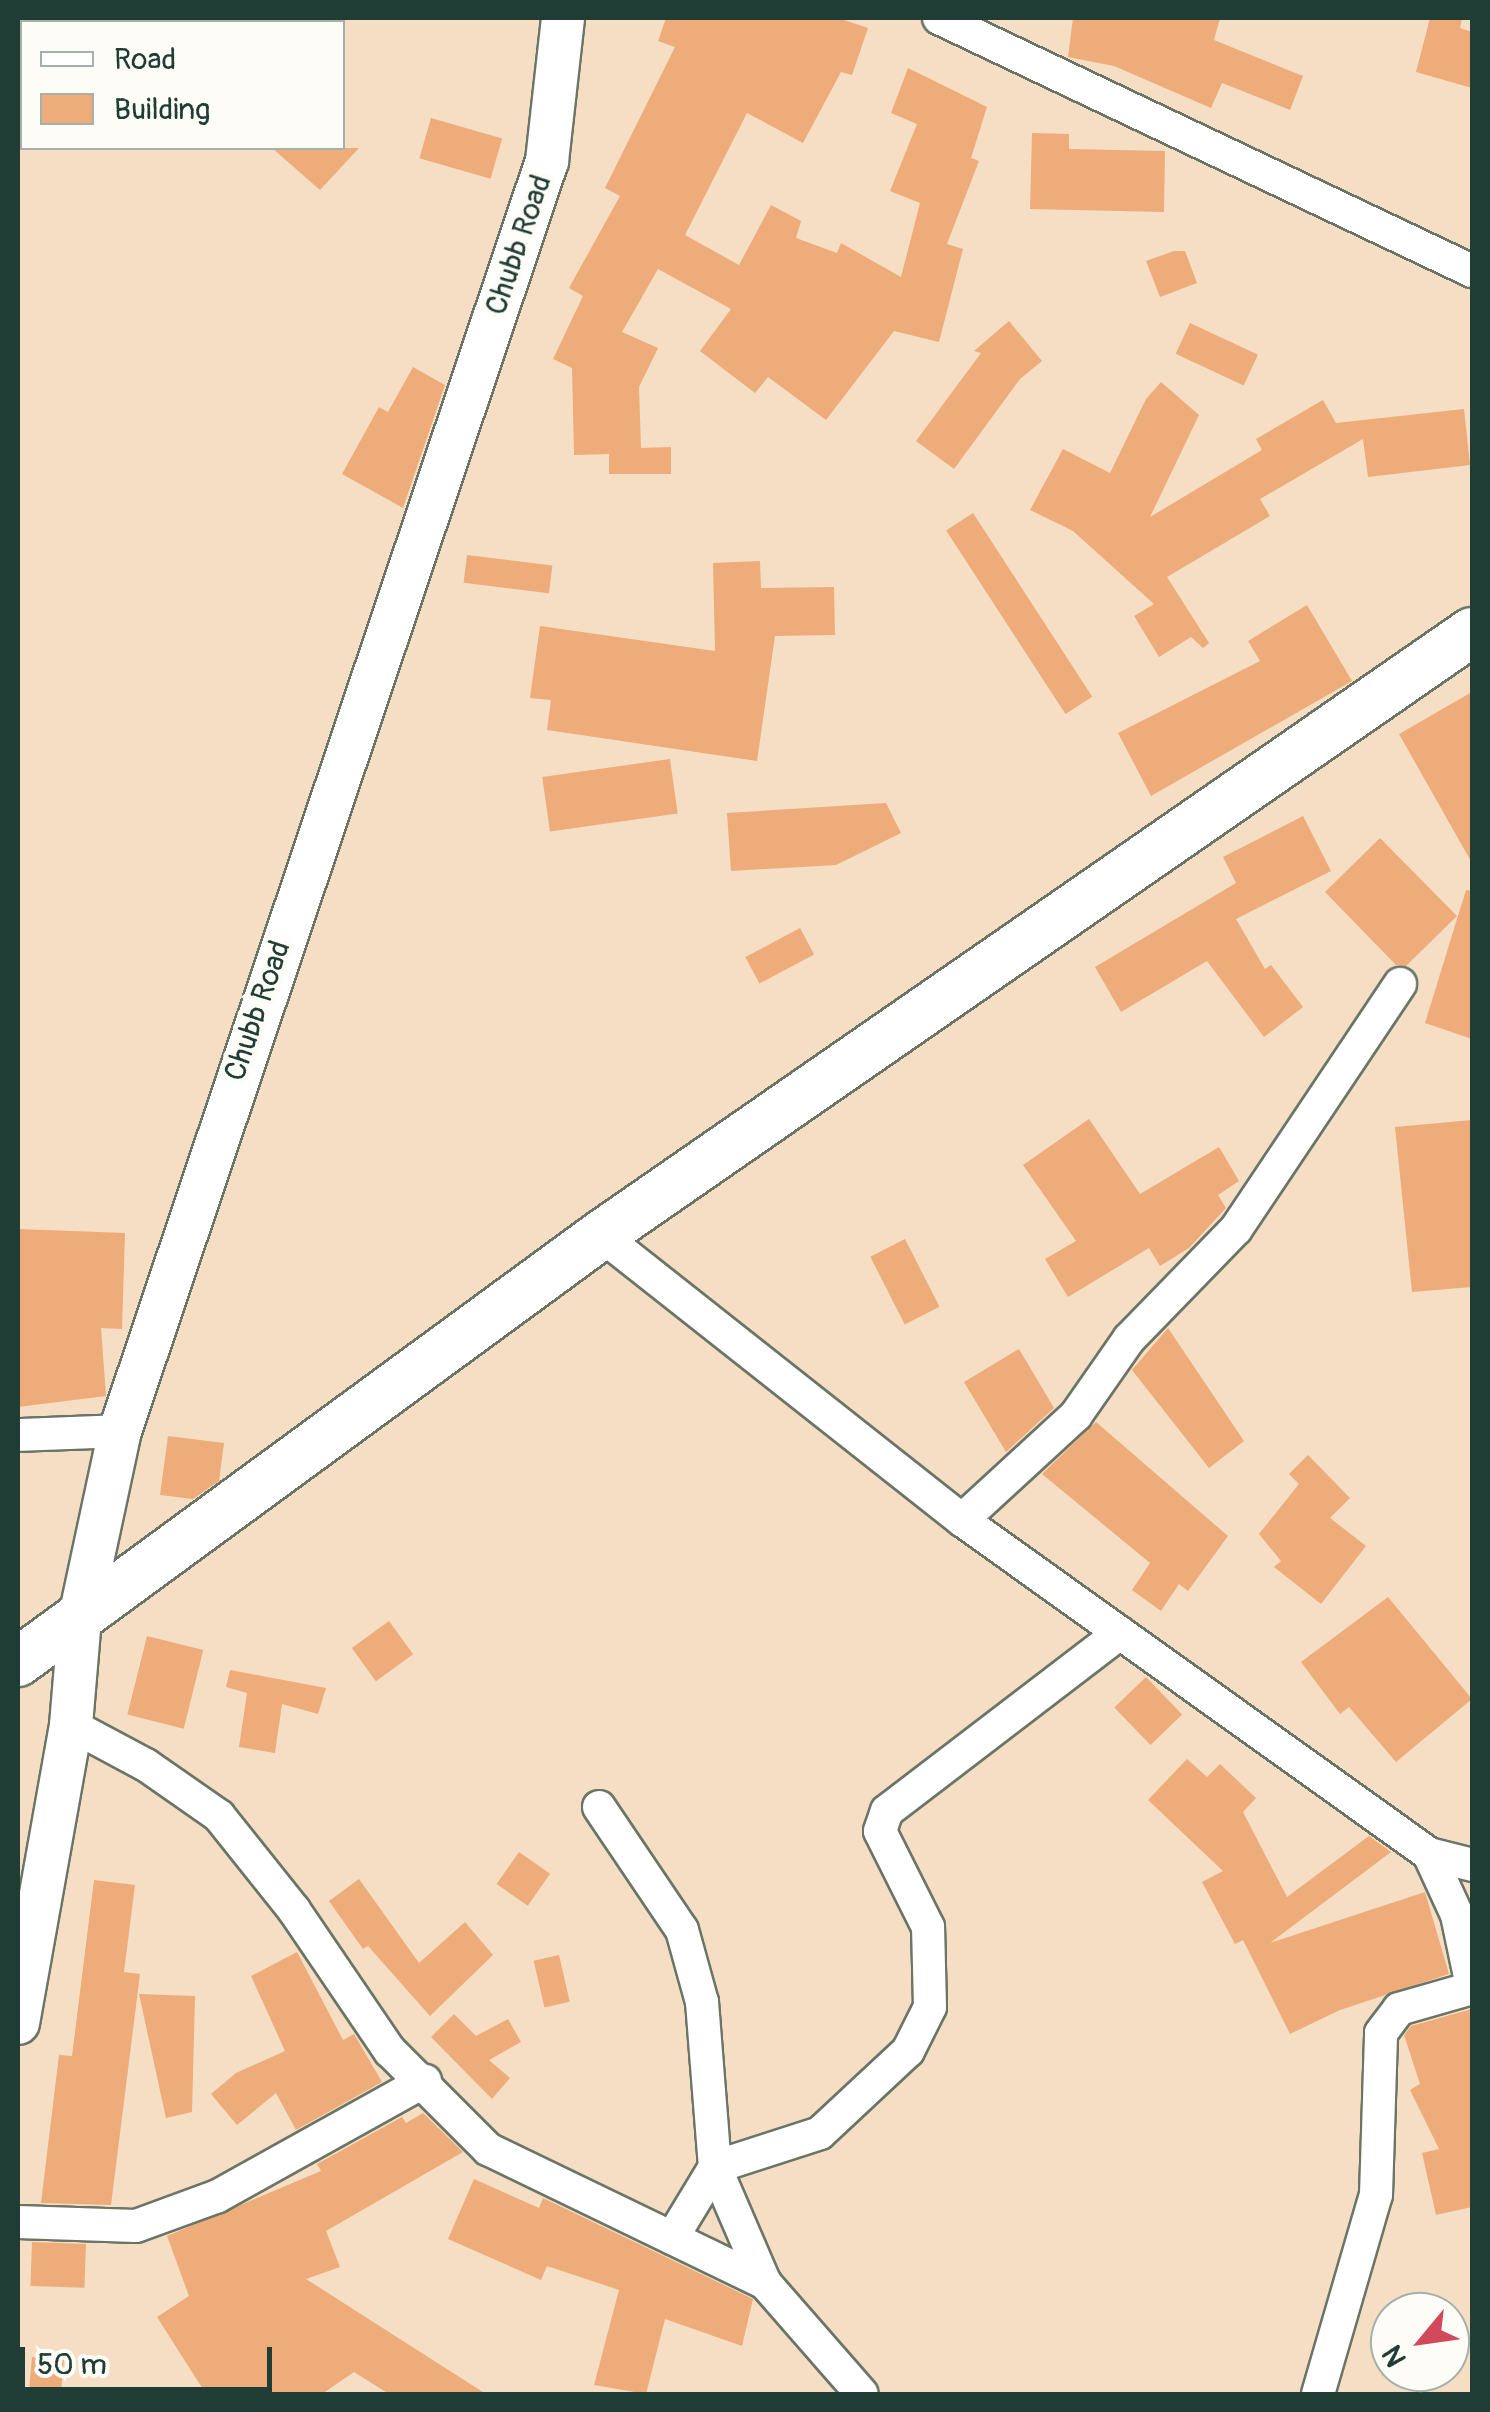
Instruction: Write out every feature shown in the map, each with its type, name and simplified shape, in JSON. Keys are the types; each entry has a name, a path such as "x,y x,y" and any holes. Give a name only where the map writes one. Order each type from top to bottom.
{"main road":[{"path":"18,1662 601,1235 1472,632"}],"street":[{"name":"Chubb Road","path":"18,2023 70,1725 80,1617 120,1431 547,161 562,18"},
{"path":"939,18 1472,271"},
{"path":"962,1520 1076,1414 1129,1339 1236,1230 1400,984"},
{"path":"601,1235 962,1520 1430,1854 1472,1866"},
{"path":"18,1435 120,1431"},
{"path":"672,2238 715,2167 820,2134 908,2051 930,2006 928,1927 880,1831 887,1811 1120,1633"},
{"path":"70,1725 146,1764 220,1816 285,1897 390,2051 425,2080 488,2149 765,2283"},
{"path":"599,1806 682,1930 702,2002 715,2167 765,2283 862,2394"},
{"path":"1318,2394 1376,2195 1382,2034 1399,2009 1472,1987 1457,1914 1430,1854"},
{"path":"18,2222 136,2226 218,2196 425,2080"}],"building":[{"path":"666,18 838,18 868,28 852,75 841,72 803,143 747,113 685,235 739,265 771,205 801,221 796,238 837,253 841,243 901,277 920,203 890,191 917,124 891,113 908,68 987,107 971,158 979,161 947,244 963,249 939,342 894,331 826,420 768,377 755,393 700,351 731,309 658,269 622,332 658,348 639,387 641,448 671,447 671,474 609,474 609,454 574,455 572,368 553,359 583,296 569,288 620,196 605,188 675,47 658,41"},
{"path":"1073,18 1220,18 1214,40 1303,76 1290,110 1222,83 1211,108 1114,66 1068,57"},
{"path":"1430,18 1462,18 1460,28 1472,32 1472,88 1416,72"},
{"path":"431,118 502,138 491,179 419,158"},
{"path":"1032,133 1069,134 1069,149 1165,151 1164,212 1030,209"},
{"path":"359,148 320,190 274,150"},
{"path":"1185,251 1197,283 1160,297 1146,261"},
{"path":"1009,321 1042,361 1020,379 954,469 916,441 981,353 974,351"},
{"path":"1190,323 1258,355 1244,386 1176,354"},
{"path":"413,367 445,385 403,508 342,474 379,407 388,412"},
{"path":"1161,382 1199,415 1150,517 1262,450 1256,439 1323,400 1336,423 1464,409 1470,465 1368,477 1363,439 1260,499 1270,516 1167,577 1209,643 1203,648 1191,637 1159,657 1134,616 1154,604 1073,531 1030,510 1063,449 1110,473 1146,399"},
{"path":"973,513 1092,697 1065,714 946,530"},
{"path":"467,555 552,565 549,593 464,583"},
{"path":"760,561 761,588 834,587 835,635 775,636 757,761 547,730 551,700 530,698 540,626 715,651 713,563"},
{"path":"1307,605 1352,681 1151,796 1118,733 1260,661 1248,641"},
{"path":"1472,692 1472,863 1399,734"},
{"path":"670,759 678,813 550,831 542,777"},
{"path":"886,803 901,833 836,865 731,871 727,813"},
{"path":"1303,816 1331,871 1236,919 1265,969 1271,965 1303,1007 1264,1037 1207,961 1121,1012 1095,967 1236,883 1223,857"},
{"path":"1380,838 1457,916 1406,966 1396,965 1325,892"},
{"path":"1466,890 1472,891 1472,1039 1425,1023"},
{"path":"800,928 814,954 759,984 745,957"},
{"path":"1089,1119 1140,1194 1219,1147 1239,1181 1218,1195 1226,1208 1189,1248 1160,1266 1149,1248 1068,1297 1045,1259 1076,1241 1023,1165"},
{"path":"1472,1120 1472,1287 1412,1292 1395,1127"},
{"path":"18,1229 125,1233 122,1329 101,1328 106,1396 18,1407"},
{"path":"905,1239 940,1307 905,1324 870,1257"},
{"path":"1168,1328 1244,1441 1209,1468 1132,1370"},
{"path":"1019,1349 1054,1408 1006,1452 964,1382"},
{"path":"1096,1422 1228,1536 1188,1591 1179,1584 1161,1611 1132,1590 1150,1563 1042,1474"},
{"path":"168,1436 224,1443 219,1481 193,1499 160,1495"},
{"path":"1308,1455 1350,1498 1330,1518 1366,1546 1321,1604 1274,1567 1281,1561 1259,1534 1299,1484 1289,1474"},
{"path":"1388,1597 1472,1699 1396,1762 1349,1707 1340,1714 1301,1662"},
{"path":"389,1621 413,1654 376,1681 352,1648"},
{"path":"147,1636 203,1650 184,1729 127,1715"},
{"path":"230,1670 326,1688 318,1714 282,1704 275,1753 239,1747 247,1693 226,1687"},
{"path":"1146,1677 1182,1714 1150,1745 1114,1708"},
{"path":"1187,1759 1207,1777 1220,1764 1256,1798 1243,1812 1287,1897 1369,1836 1391,1852 1270,1943 1425,1892 1449,1974 1340,2010 1290,2034 1243,1940 1235,1944 1202,1882 1223,1871 1148,1800"},
{"path":"519,1852 550,1874 528,1906 497,1884"},
{"path":"359,1879 419,1963 465,1922 493,1955 430,2016 368,1946 363,1949 329,1901"},
{"path":"94,1880 135,1885 124,1972 140,1974 111,2205 41,2203 59,2055 72,2056"},
{"path":"297,1952 343,2040 354,2034 382,2082 296,2130 276,2093 237,2125 211,2094 236,2073 285,2051 251,1976"},
{"path":"559,1955 570,2002 544,2008 534,1961"},
{"path":"139,1994 195,1996 192,2112 166,2118"},
{"path":"1472,2009 1472,2207 1436,2215 1422,2153 1439,2149 1410,2090 1420,2084 1404,2035 1411,2026"},
{"path":"454,2014 476,2036 508,2019 521,2042 489,2060 510,2078 492,2099 431,2037"},
{"path":"423,2113 463,2152 326,2231 340,2267 306,2279 486,2394 389,2394 354,2372 322,2394 206,2394 157,2317 189,2296 167,2236 321,2171 317,2164 402,2117 406,2123"},
{"path":"474,2179 539,2208 543,2198 753,2299 742,2346 665,2319 646,2394 594,2385 619,2290 547,2266 541,2280 448,2239"},
{"path":"32,2242 86,2244 84,2288 30,2286"},
{"path":"32,2357 64,2360 61,2394 29,2394"}]}
